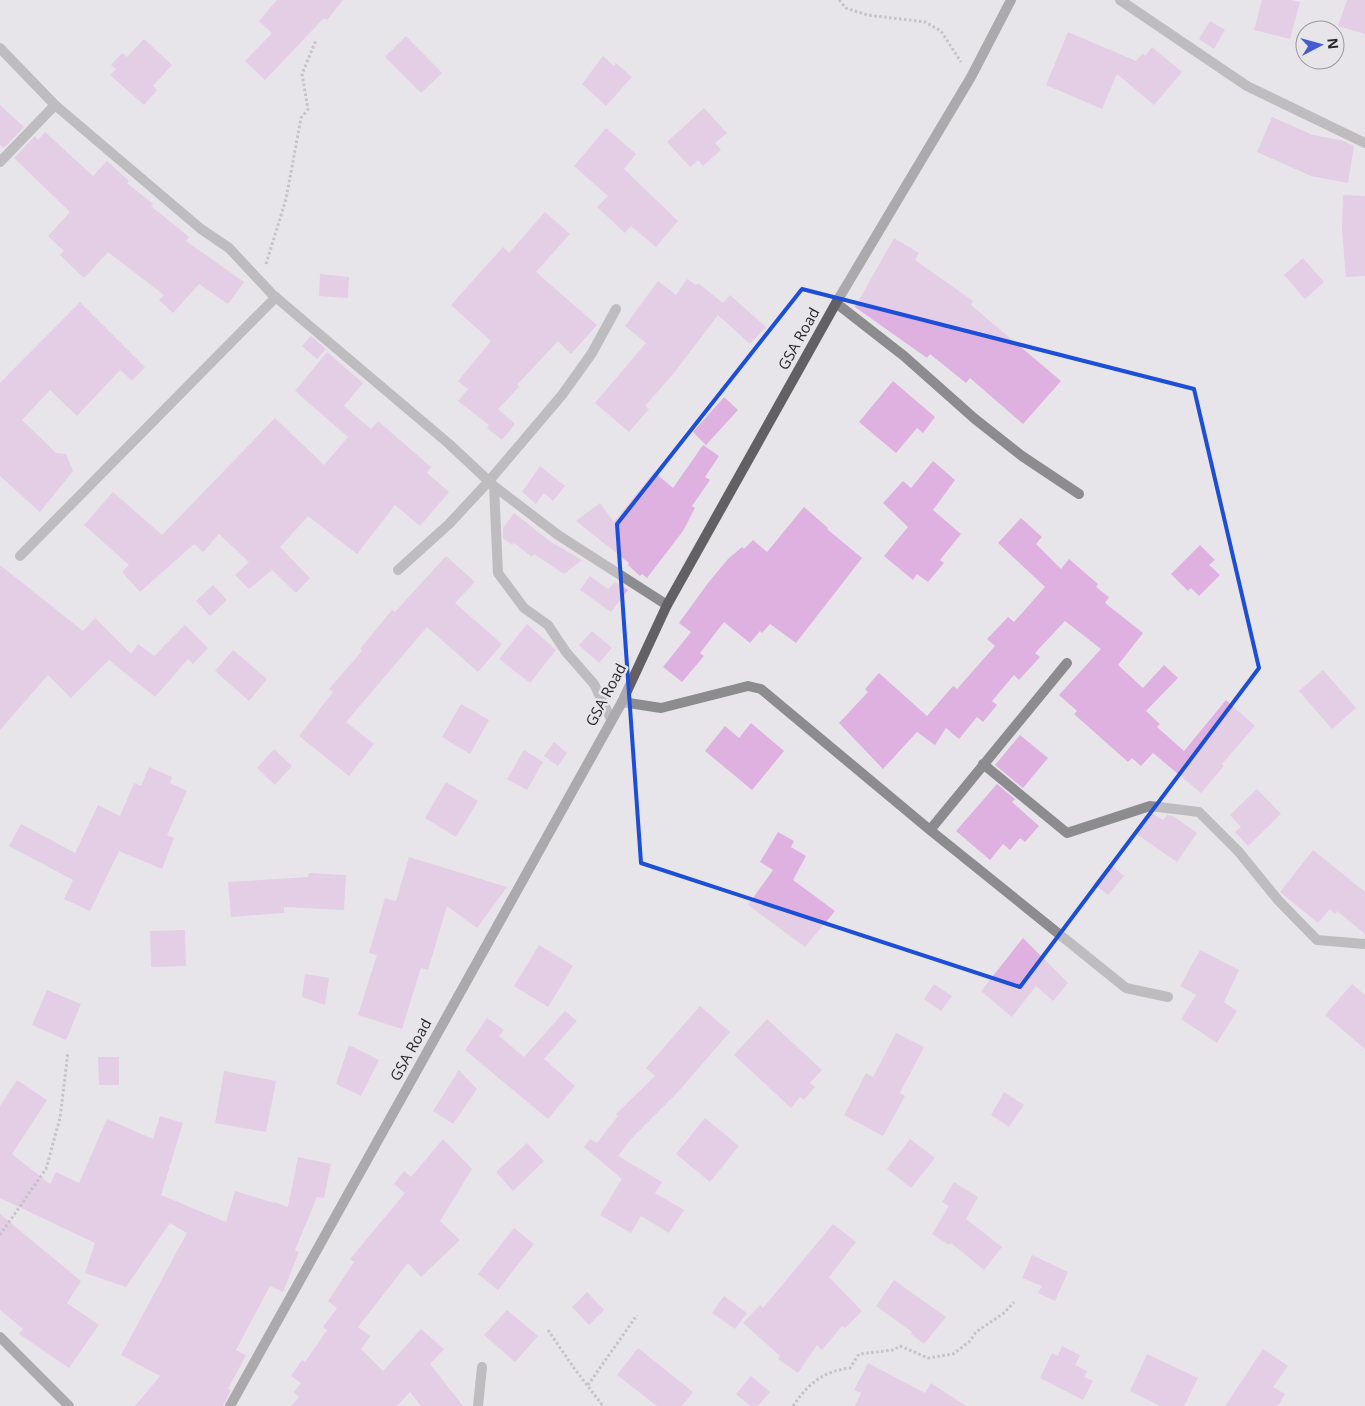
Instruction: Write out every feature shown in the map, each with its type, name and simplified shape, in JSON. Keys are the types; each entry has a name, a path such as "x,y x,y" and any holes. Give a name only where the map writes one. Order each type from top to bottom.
{"street":[{"name":"GSA Road","path":"230,1406 622,702 667,605 836,303 971,77 1011,0"},
{"path":"1120,0 1248,86 1365,143"},
{"path":"0,48 55,105 201,229 229,248 276,298 448,443 492,484 558,535 667,605"},
{"path":"0,162 55,105"},
{"path":"20,556 276,298"},
{"path":"836,303 904,356 975,419 1022,456 1079,494"},
{"path":"398,570 492,484 562,395 592,353 616,309"},
{"path":"492,484 498,573 524,608 548,625 566,652 594,684 612,719"},
{"path":"930,830 1067,664"},
{"path":"622,702 662,708 748,686 761,689 930,830 1126,988 1168,997"},
{"path":"983,764 1067,833 1150,806 1199,812 1238,851 1278,900 1317,940 1365,944"},
{"path":"0,1337 69,1406"},
{"path":"478,1406 482,1367"}],"path":[{"path":"839,0 846,8 867,15 925,22 941,31 971,77"},
{"path":"263,285 266,260 286,199 301,118 308,109 302,74 316,40"},
{"path":"0,1235 46,1169 60,1118 68,1052"},
{"path":"792,1406 806,1387 823,1374 850,1368 859,1354 893,1350 900,1346 928,1358 953,1354 968,1342 976,1332 1004,1313 1014,1302"},
{"path":"588,1385 637,1315"},
{"path":"548,1330 574,1368 604,1406"}],"highlighted area":[{"path":"802,289 1194,389 1259,668 1020,987 641,863 617,524"}],"building":[{"path":"277,0 343,0 327,20 324,18 265,80 245,61 272,33 259,21"},
{"path":"1262,0 1291,0 1300,2 1290,39 1254,30"},
{"path":"1347,0 1365,0 1365,34 1345,28 1345,20 1340,20"},
{"path":"1210,21 1225,30 1214,49 1199,39"},
{"path":"1068,32 1136,61 1143,53 1145,56 1152,47 1182,72 1154,105 1117,74 1102,109 1046,85"},
{"path":"406,36 442,73 421,93 385,57"},
{"path":"144,39 172,65 153,86 157,90 144,105 110,75 116,69 111,65 122,53 127,57"},
{"path":"603,56 614,66 616,63 632,77 606,106 582,84"},
{"path":"0,105 24,127 4,148 0,145"},
{"path":"704,108 727,133 715,143 721,150 703,166 698,160 690,167 667,142"},
{"path":"1272,117 1313,135 1344,141 1354,146 1348,183 1311,176 1257,152"},
{"path":"606,128 636,154 624,169 678,221 656,247 631,226 625,233 597,207 608,196 574,166"},
{"path":"45,132 93,176 107,161 129,181 127,183 153,204 151,206 189,237 186,241 244,282 228,304 199,284 173,313 159,300 164,295 108,252 84,278 60,255 64,251 48,236 70,212 14,158 35,136 38,140"},
{"path":"1343,195 1365,196 1365,276 1346,277 1342,229"},
{"path":"545,212 570,234 536,272 597,325 571,354 558,341 517,385 519,387 498,409 515,424 502,440 487,428 489,425 458,401 468,389 458,381 491,341 451,305 503,247 509,253"},
{"path":"894,238 919,253 915,260 973,301 971,305 1061,381 1023,424 970,378 966,383 930,354 927,358 855,307"},
{"path":"1303,258 1324,282 1305,299 1284,275"},
{"path":"320,274 349,277 348,298 319,296"},
{"path":"687,279 696,285 698,283 723,303 730,295 766,327 750,344 718,315 674,373 645,406 649,409 629,432 595,403 646,343 625,326 658,281 676,295"},
{"path":"80,302 145,367 132,381 120,370 77,416 50,390 22,420 56,453 66,454 73,471 40,512 0,476 0,383"},
{"path":"311,336 326,349 317,359 302,346"},
{"path":"327,352 363,383 344,406 371,429 378,421 431,467 427,473 449,492 420,526 395,505 357,554 308,516 280,547 310,578 296,593 272,570 249,589 235,575 249,562 219,534 203,552 194,544 140,592 122,572 129,565 84,525 113,492 162,535 275,418 324,465 348,437 295,391"},
{"path":"893,381 935,417 923,433 917,428 896,453 859,422"},
{"path":"724,397 738,410 706,445 693,432"},
{"path":"703,445 719,456 705,477 710,480 692,506 695,508 683,531 647,578 642,574 640,576 628,565 629,563 576,521 600,503 614,522 654,472 673,488"},
{"path":"933,461 955,480 933,510 961,534 940,560 944,563 928,582 917,574 913,580 884,556 908,527 883,503 903,481 911,488"},
{"path":"540,466 565,486 553,501 544,493 536,504 522,492"},
{"path":"804,507 862,558 796,643 770,624 762,633 760,631 750,643 724,622 700,653 704,656 682,682 663,667 691,632 679,623 728,559 742,547 744,549 753,540 767,552"},
{"path":"514,513 551,542 582,560 564,574 534,554 532,557 514,543 512,545 503,538 503,528"},
{"path":"1021,518 1042,537 1036,544 1061,569 1069,559 1098,584 1096,587 1109,597 1105,603 1143,633 1118,665 1143,688 1164,665 1178,678 1146,711 1160,724 1157,727 1184,751 1226,700 1255,726 1222,764 1224,766 1201,793 1153,753 1141,766 1132,758 1128,762 1074,714 1077,711 1059,695 1101,649 1065,621 1035,653 1040,657 1019,680 1014,675 992,701 997,705 983,722 977,717 959,739 946,728 935,745 917,732 883,769 839,723 868,692 865,689 879,673 927,716 953,686 957,689 995,646 987,639 1008,617 1014,622 1045,587 998,543"},
{"path":"1200,545 1215,560 1209,565 1220,575 1199,596 1191,588 1188,591 1171,574"},
{"path":"446,556 475,582 455,603 502,644 478,672 427,627 346,722 374,744 349,776 299,736 333,692 329,689 362,651 360,649 392,610 395,612"},
{"path":"0,565 83,631 95,618 131,654 138,644 154,656 185,625 208,648 193,664 188,659 155,697 109,660 71,698 48,675 0,730"},
{"path":"590,576 608,589 615,582 628,590 611,612 580,590"},
{"path":"213,585 227,600 210,616 196,601"},
{"path":"527,624 556,650 530,683 499,659"},
{"path":"592,631 612,648 599,663 579,645"},
{"path":"233,650 267,679 249,701 215,671"},
{"path":"1323,670 1356,708 1332,729 1299,691"},
{"path":"461,704 489,720 470,754 442,737"},
{"path":"751,723 784,751 752,790 705,751 725,726 739,738"},
{"path":"1020,735 1048,758 1023,788 995,765"},
{"path":"554,742 567,753 558,766 544,756"},
{"path":"274,749 292,766 275,785 257,768"},
{"path":"524,750 543,762 527,790 507,779"},
{"path":"149,767 172,777 170,783 187,791 167,835 174,838 162,869 119,851 90,911 64,899 73,880 9,846 21,824 75,853 98,805 120,816 134,783 141,786"},
{"path":"446,782 478,801 456,837 425,818"},
{"path":"997,784 1015,799 1012,802 1039,826 1025,842 1020,838 1010,850 1003,844 990,860 956,831"},
{"path":"1257,789 1281,814 1248,846 1235,832 1241,827 1230,815"},
{"path":"1152,813 1163,820 1167,815 1173,816 1197,833 1177,862 1135,833 1148,814"},
{"path":"778,832 794,841 791,847 806,856 793,880 835,911 805,947 748,905 773,870 760,862"},
{"path":"1313,850 1365,892 1365,934 1337,911 1335,914 1330,909 1318,923 1280,892"},
{"path":"409,857 507,887 477,928 447,906 428,970 421,968 402,1029 358,1015 377,955 369,953 385,898 396,901"},
{"path":"1110,864 1124,876 1108,895 1094,884"},
{"path":"309,873 346,875 344,910 284,907 284,913 231,917 228,882 308,877"},
{"path":"185,930 186,966 151,967 150,931"},
{"path":"1023,938 1068,983 1053,1001 1036,986 1012,1017 981,991"},
{"path":"539,945 573,966 548,1007 514,986"},
{"path":"1200,950 1239,970 1224,1002 1237,1011 1217,1043 1181,1019 1196,995 1180,986"},
{"path":"305,974 329,978 325,1005 302,997"},
{"path":"934,984 952,996 941,1011 924,999"},
{"path":"1352,984 1365,995 1365,1049 1325,1015"},
{"path":"47,990 81,1004 66,1040 32,1025"},
{"path":"700,1006 730,1032 677,1093 631,1139 618,1156 662,1182 655,1193 684,1210 669,1233 641,1216 631,1233 600,1215 622,1179 584,1147 590,1139 597,1143 618,1116 616,1114 655,1076 646,1068"},
{"path":"565,1011 577,1021 544,1059 575,1086 548,1119 465,1050 487,1018 504,1030 499,1036 524,1057"},
{"path":"767,1019 822,1070 810,1083 815,1087 804,1100 800,1097 791,1108 734,1055"},
{"path":"896,1033 924,1047 900,1093 905,1096 883,1136 844,1115 866,1073 873,1077"},
{"path":"349,1045 379,1060 361,1096 336,1084"},
{"path":"98,1057 119,1057 119,1085 99,1085"},
{"path":"459,1070 477,1089 453,1124 433,1111"},
{"path":"224,1071 276,1081 266,1132 215,1123"},
{"path":"17,1080 47,1100 12,1154 50,1184 56,1172 79,1183 107,1119 153,1139 160,1116 183,1123 161,1195 226,1222 235,1191 288,1207 298,1157 331,1164 324,1198 317,1197 295,1250 299,1252 283,1292 270,1286 236,1350 246,1355 228,1389 231,1390 223,1406 135,1406 160,1376 121,1355 187,1233 170,1223 126,1287 85,1273 95,1243 0,1198 0,1106"},
{"path":"1004,1092 1024,1105 1009,1127 991,1115"},
{"path":"705,1118 739,1146 710,1182 676,1154"},
{"path":"443,1139 472,1169 440,1221 460,1240 421,1277 408,1263 358,1327 370,1336 361,1349 383,1371 421,1329 444,1349 430,1364 463,1406 421,1406 410,1392 397,1406 291,1406 299,1397 294,1392 301,1383 291,1376 302,1360 305,1362 327,1330 323,1327 337,1308 328,1301 354,1262 350,1259 405,1193 394,1184 404,1171 411,1177"},
{"path":"910,1139 935,1158 911,1188 887,1169"},
{"path":"527,1143 544,1161 513,1191 496,1172"},
{"path":"954,1182 978,1197 966,1219 1002,1247 984,1270 951,1243 949,1245 932,1234 949,1206 942,1202"},
{"path":"0,1214 81,1281 67,1303 99,1325 69,1368 19,1334 23,1329 0,1310"},
{"path":"833,1224 856,1242 829,1277 862,1311 845,1328 842,1326 822,1350 817,1345 798,1373 778,1359 780,1356 743,1323 760,1305 763,1308"},
{"path":"514,1228 534,1244 498,1290 478,1274"},
{"path":"1032,1255 1068,1272 1055,1301 1038,1293 1042,1286 1022,1278"},
{"path":"894,1280 946,1317 924,1344 911,1334 912,1332 876,1306"},
{"path":"587,1292 604,1310 589,1325 572,1307"},
{"path":"724,1296 747,1313 735,1329 712,1313"},
{"path":"507,1310 538,1336 515,1362 484,1335"},
{"path":"1062,1346 1080,1355 1075,1365 1087,1371 1084,1377 1093,1381 1083,1400 1040,1378 1052,1353 1058,1356"},
{"path":"638,1348 693,1392 682,1406 657,1406 617,1375"},
{"path":"1263,1349 1288,1366 1273,1387 1285,1394 1278,1406 1225,1406"},
{"path":"1147,1354 1198,1378 1184,1406 1160,1406 1130,1391"},
{"path":"868,1363 925,1393 931,1383 966,1406 855,1406 861,1393 854,1390"},
{"path":"751,1376 770,1392 758,1406 750,1406 736,1394"}]}
